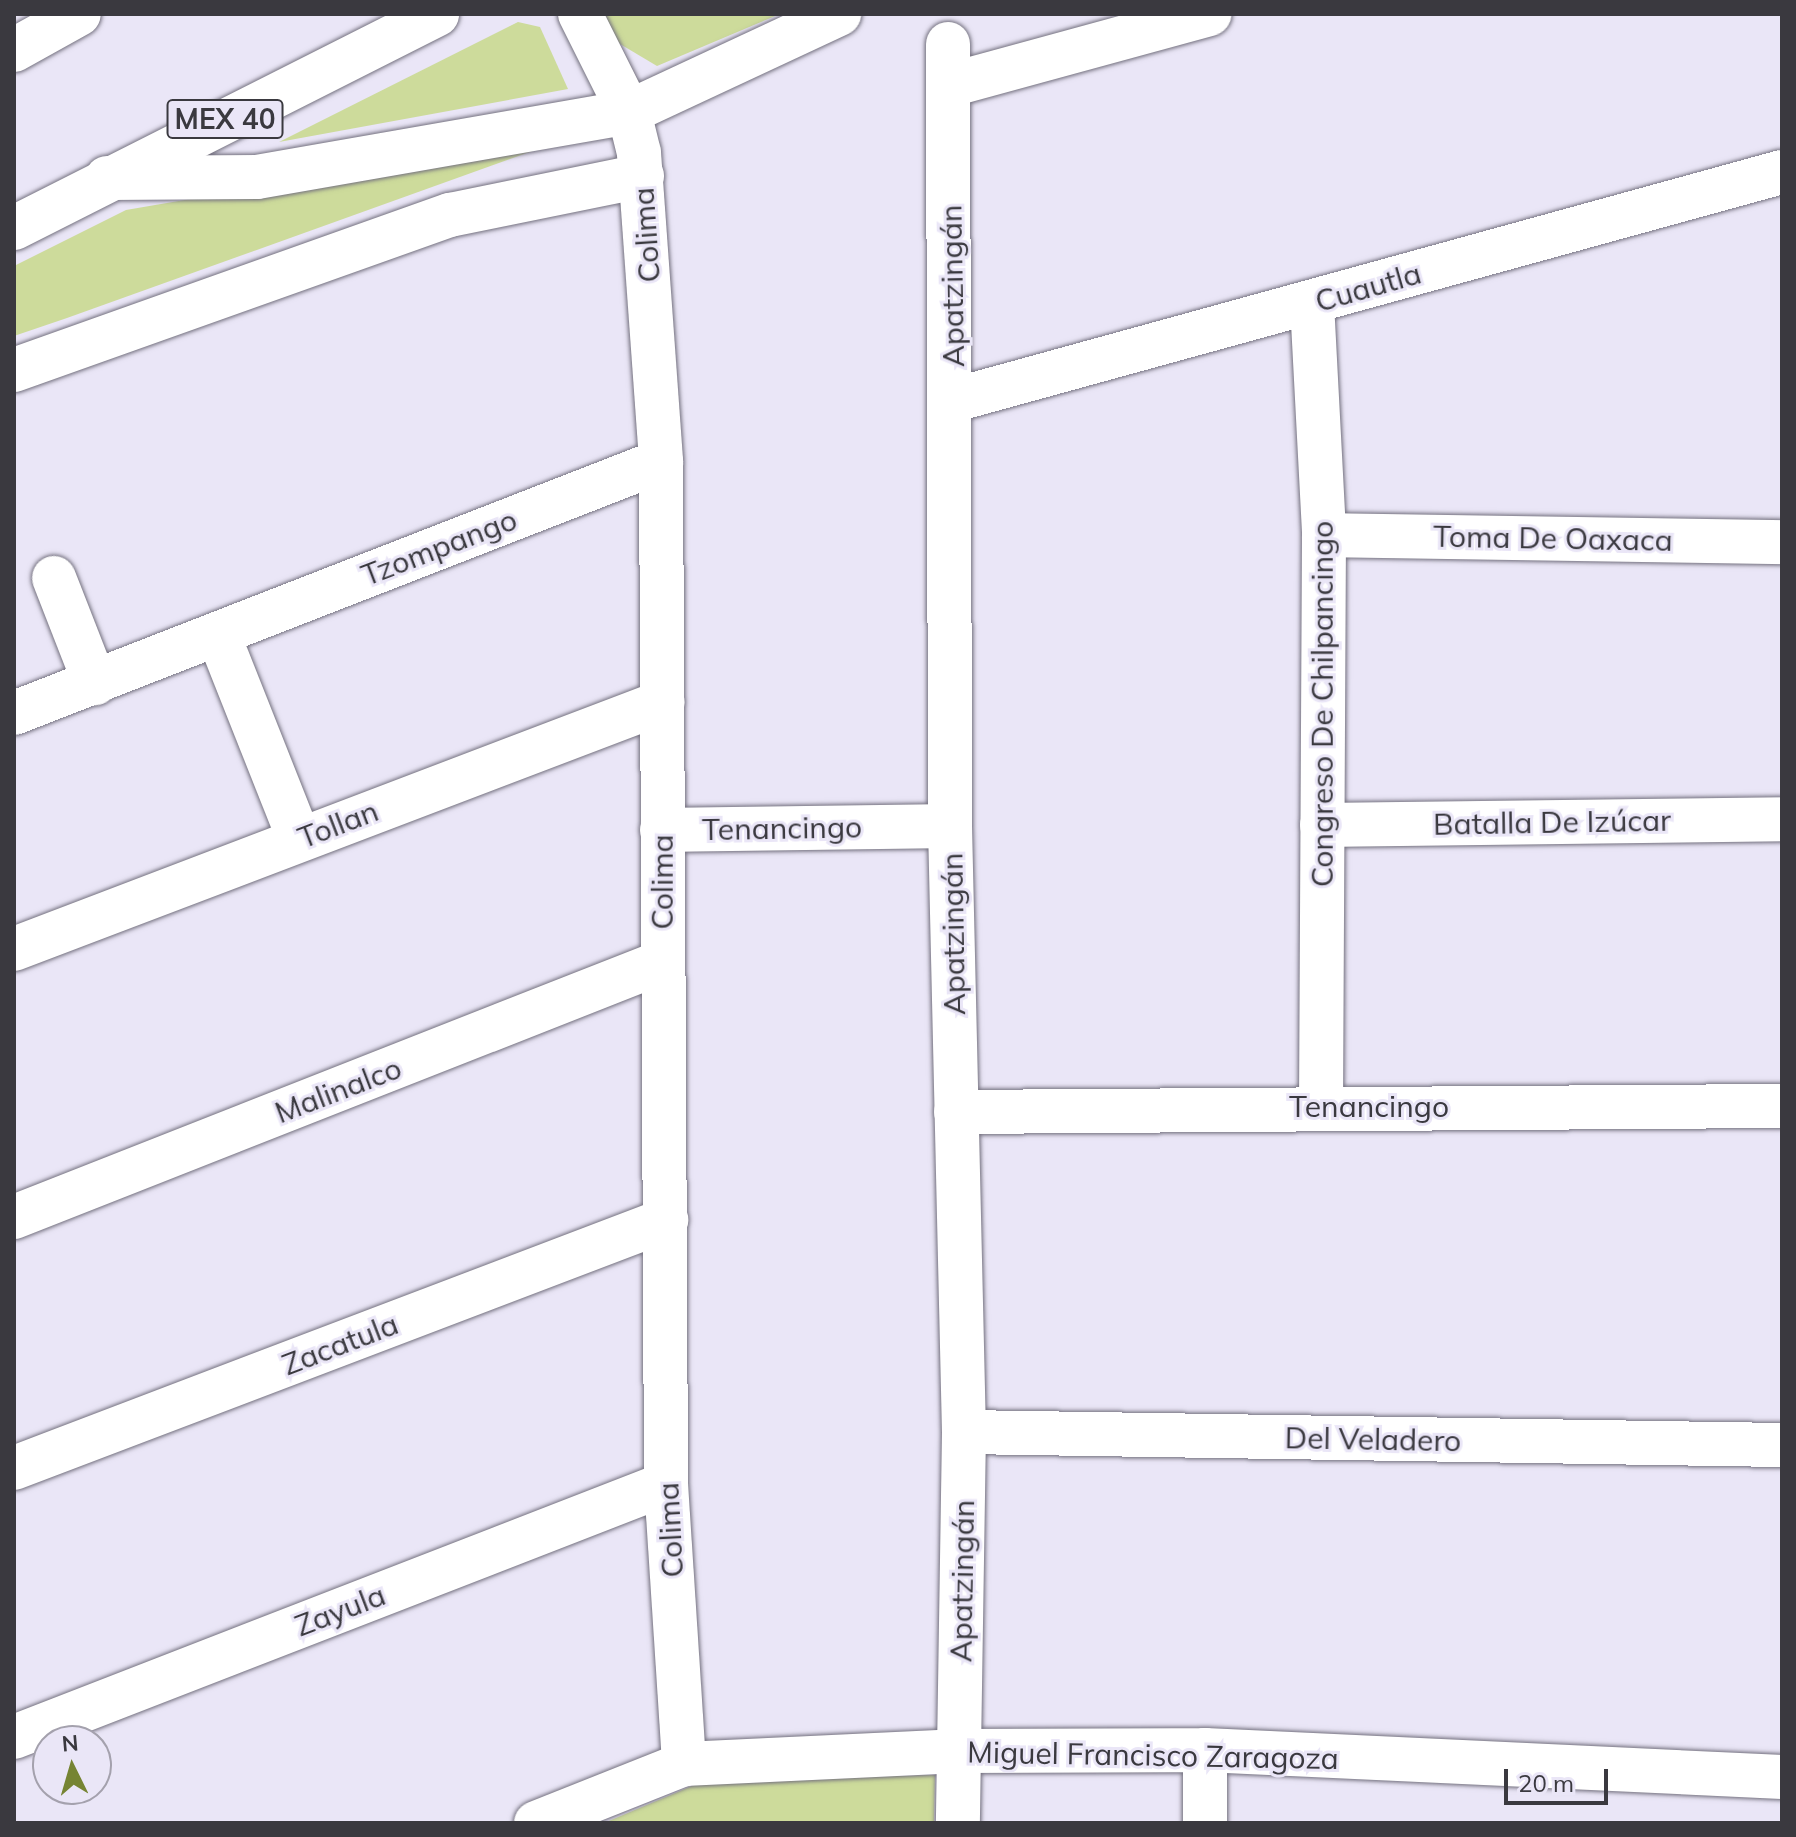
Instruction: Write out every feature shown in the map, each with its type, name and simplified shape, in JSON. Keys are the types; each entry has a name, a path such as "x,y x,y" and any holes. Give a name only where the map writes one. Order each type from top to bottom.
{"main road":[{"path":"14,50 79,14"},
{"name":"MEX 40","path":"14,228 107,178 437,14"},
{"name":"Colima","path":"580,14 629,112 642,176 661,461 666,1484 684,1764"},
{"path":"107,178 257,177 629,112 839,14"},
{"name":"Apatzingán","path":"958,1823 964,1432 950,826 954,400 949,65 1209,14"},
{"name":"Cuautla","path":"954,400 1782,172"},
{"path":"14,370 450,215 642,176"},
{"name":"Congreso De Chilpancingo","path":"1312,303 1324,535 1321,1106"},
{"name":"Tzompango","path":"14,713 661,461"},
{"name":"Toma De Oaxaca","path":"1324,535 1782,542"},
{"path":"54,578 95,683"},
{"path":"218,634 299,839"},
{"name":"Tollan","path":"14,949 663,702"},
{"name":"Batalla De Izúcar","path":"1322,825 1782,819"},
{"name":"Tenancingo","path":"662,830 950,826"},
{"name":"Malinalco","path":"14,1217 662,962"},
{"name":"Tenancingo","path":"956,1112 1321,1106 1782,1106"},
{"name":"Zacatula","path":"14,1468 666,1220"},
{"name":"Del Veladero","path":"964,1432 1782,1445"},
{"name":"Zayula","path":"14,1737 666,1484"},
{"path":"1205,1750 1205,1823"},
{"name":"Miguel Francisco Zaragoza","path":"536,1823 684,1764 960,1751 1205,1750 1782,1777"}],"green space":[{"path":"605,14 780,14 657,66 615,41"},
{"path":"518,22 540,27 568,89 279,142"},
{"path":"591,130 14,336 14,266 126,210"},
{"path":"935,1775 934,1823 604,1823 706,1780"}]}
